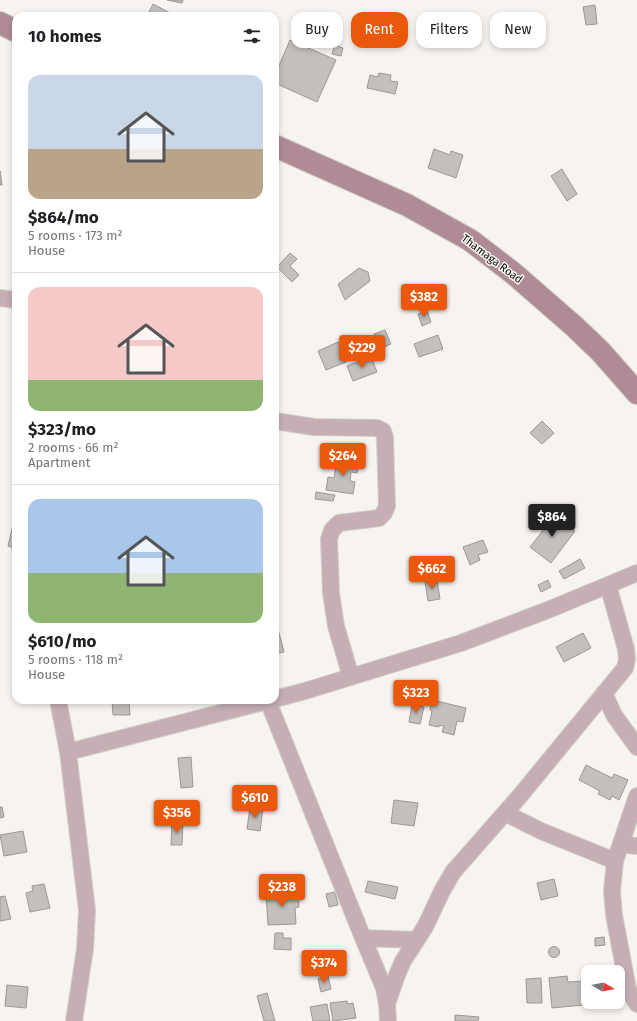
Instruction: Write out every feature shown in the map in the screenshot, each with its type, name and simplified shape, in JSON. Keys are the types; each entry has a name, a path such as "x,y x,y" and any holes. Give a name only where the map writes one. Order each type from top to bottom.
{"main road":[{"path":"0,23 12,29"},
{"name":"Thamaga Road","path":"279,148 407,205 470,240 513,273 575,327 601,352 637,393"}],"street":[{"path":"0,298 12,300"},
{"path":"279,423 314,427 377,428 383,431 385,438 387,506 384,513 379,518 339,523 332,530 329,539 331,593 336,626 351,677"},
{"path":"279,698 461,643 637,573"},
{"path":"387,1004 403,961 426,927 442,891 453,872 505,813 625,668 627,659 626,648 608,585"},
{"path":"604,693 618,720 637,747"},
{"path":"59,704 68,752 87,910 85,949 74,1021"},
{"path":"68,752 246,704"},
{"path":"273,704 363,938 384,988 388,1021"},
{"path":"637,796 615,861 612,891 614,915 628,989 637,1004"},
{"path":"505,813 548,834 615,861"},
{"path":"621,844 637,846"},
{"path":"363,938 417,940"}],"building":[{"path":"167,0 183,0 182,3"},
{"path":"153,4 168,12 149,12"},
{"path":"595,5 597,24 586,25 583,7"},
{"path":"290,40 291,48 308,48 336,60 317,102 279,85 279,66"},
{"path":"334,48 343,48 341,56 332,54"},
{"path":"379,73 391,75 390,81 398,82 395,94 367,88 370,75 378,77"},
{"path":"434,149 450,155 451,151 463,155 456,178 428,168"},
{"path":"562,169 577,194 567,201 551,176"},
{"path":"0,171 2,185 0,185"},
{"path":"290,253 297,259 290,266 299,275 292,282 279,269 279,265"},
{"path":"359,268 368,272 370,281 345,300 338,284"},
{"path":"427,311 431,322 422,326 418,314"},
{"path":"385,330 391,344 379,349 374,334"},
{"path":"438,335 443,349 419,357 414,344"},
{"path":"338,342 346,362 326,370 318,351"},
{"path":"371,357 377,372 353,381 347,366"},
{"path":"542,421 554,433 542,444 530,433"},
{"path":"337,459 359,462 357,473 351,472 350,481 355,482 353,494 326,490 328,477 334,478"},
{"path":"316,492 335,495 333,501 315,499"},
{"path":"550,513 575,531 551,563 530,547 544,529 540,527"},
{"path":"12,529 12,547 8,546"},
{"path":"483,540 488,552 478,555 480,560 470,565 463,547"},
{"path":"580,559 585,568 564,579 559,571"},
{"path":"437,580 440,599 428,601 425,582"},
{"path":"548,580 551,587 541,592 538,585"},
{"path":"279,633 284,652 279,653"},
{"path":"583,633 591,648 564,662 556,647"},
{"path":"432,700 466,708 463,722 457,721 454,735 442,732 444,726 439,725 439,727 429,725 432,711 430,710"},
{"path":"112,704 129,704 130,715 113,715"},
{"path":"412,705 424,707 420,724 409,722"},
{"path":"191,757 193,787 181,788 178,758"},
{"path":"586,765 612,778 614,774 628,780 619,800 612,796 610,800 598,794 600,791 579,780"},
{"path":"394,800 418,803 414,826 391,823"},
{"path":"0,807 2,807 4,817 0,818"},
{"path":"250,807 263,809 260,831 247,829"},
{"path":"172,822 183,822 182,845 171,845"},
{"path":"23,831 27,852 4,856 0,835"},
{"path":"554,879 558,896 541,900 537,883"},
{"path":"368,881 398,887 395,899 365,892"},
{"path":"44,884 50,908 30,912 26,893 33,891 32,886"},
{"path":"298,891 299,907 295,908 296,924 268,925 266,893"},
{"path":"335,892 338,905 329,907 326,894"},
{"path":"5,896 11,919 0,921 0,897"},
{"path":"275,933 283,933 283,938 291,938 291,950 274,949"},
{"path":"604,937 605,945 595,946 595,938"},
{"path":"554,946 558,948 560,952 558,956 554,958 550,956 548,952 550,948"},
{"path":"328,976 331,989 321,992 318,979"},
{"path":"567,976 568,982 581,981 581,1005 552,1008 549,978"},
{"path":"541,978 542,1003 527,1003 526,979"},
{"path":"7,985 28,987 26,1008 5,1006"},
{"path":"267,993 275,1021 264,1021 257,996"},
{"path":"347,1001 348,1004 353,1003 356,1018 333,1021 330,1003"},
{"path":"327,1004 330,1021 313,1021 310,1007"},
{"path":"455,1015 479,1017 478,1021 455,1021"}]}
